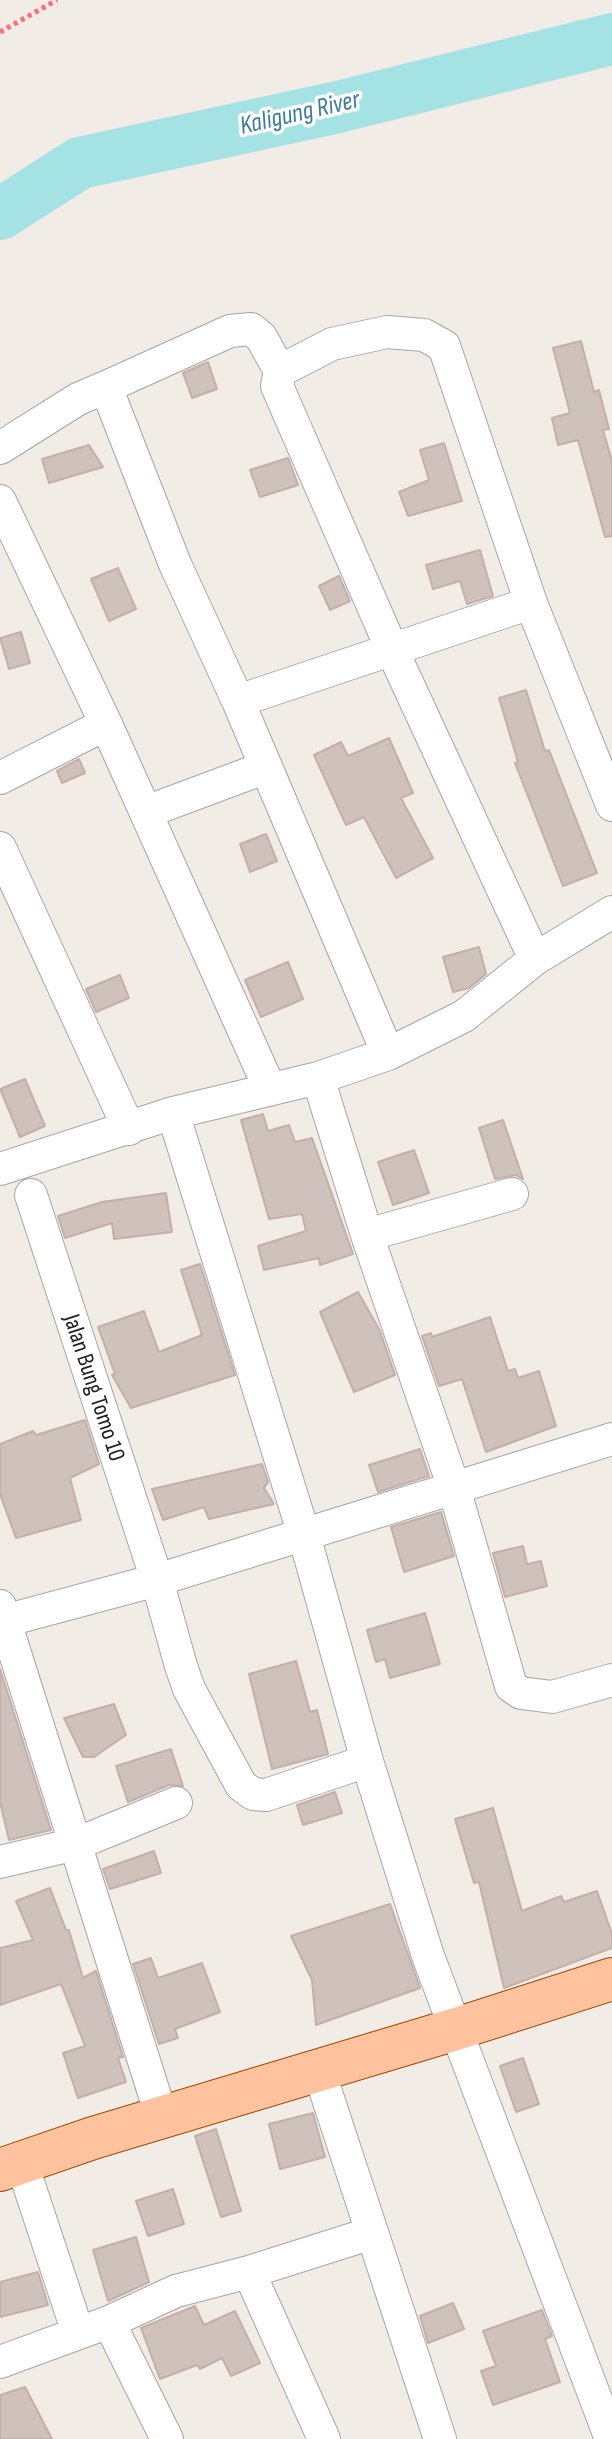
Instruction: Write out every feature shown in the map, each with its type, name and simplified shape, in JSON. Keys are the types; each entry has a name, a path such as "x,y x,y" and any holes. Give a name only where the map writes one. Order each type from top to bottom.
{"main road":[{"path":"11,2167 611,1980"}],"street":[{"path":"0,448 78,399 230,331 251,329 261,337 280,371 277,386 393,652 535,959"},
{"path":"280,371 332,344 387,332 424,335 444,346 531,603 612,805"},
{"path":"106,387 175,564 238,701 388,1054"},
{"path":"0,501 106,724 270,1089"},
{"path":"238,701 393,652 531,603"},
{"path":"0,778 106,724"},
{"path":"146,812 264,768"},
{"path":"0,848 129,1129"},
{"path":"0,1169 173,1113 318,1078 388,1054 464,1016 535,959 612,912"},
{"path":"318,1078 367,1235 454,1488 511,1686 521,1693 552,1697 612,1680"},
{"path":"173,1113 304,1535 367,1761 428,1956 611,2439"},
{"path":"367,1235 512,1194"},
{"name":"Jalan Bung Tomo 10","path":"31,1195 157,1580 189,1689 247,1790 266,1795 367,1761"},
{"path":"162,2118 2,1617 157,1580 612,1439"},
{"path":"0,1862 76,1844 176,1803"},
{"path":"319,2071 440,2439"},
{"path":"11,2167 78,2333"},
{"path":"0,2362 109,2322 176,2291 249,2272 372,2233"},
{"path":"249,2272 324,2439"},
{"path":"109,2322 167,2439"}],"path":[{"path":"0,32 57,0"}],"building":[{"path":"581,341 594,392 599,390 609,429 603,430 612,461 612,536 605,537 578,440 558,445 552,418 570,413 553,348"},
{"path":"208,362 217,389 192,398 183,373"},
{"path":"444,443 462,501 408,516 399,492 429,480 420,450"},
{"path":"89,445 103,467 49,483 42,459"},
{"path":"288,458 298,485 260,497 250,470"},
{"path":"480,550 493,596 467,604 460,581 433,589 426,565"},
{"path":"118,568 136,609 109,621 91,579"},
{"path":"339,576 350,601 330,610 319,586"},
{"path":"21,632 30,663 9,669 0,638"},
{"path":"526,690 545,751 549,750 597,873 563,886 515,763 518,762 499,698"},
{"path":"389,738 413,793 401,798 433,858 396,878 364,817 346,825 314,755 341,742 348,756"},
{"path":"79,759 85,773 62,783 57,771"},
{"path":"266,834 277,861 250,872 240,844"},
{"path":"479,947 486,974 469,988 453,992 443,957"},
{"path":"288,962 303,999 261,1017 245,980"},
{"path":"120,975 129,998 96,1012 86,989"},
{"path":"25,1079 45,1126 20,1137 0,1089"},
{"path":"263,1114 268,1131 289,1125 295,1142 312,1138 353,1254 320,1265 319,1258 264,1270 258,1246 306,1231 302,1214 269,1219 241,1120"},
{"path":"503,1120 523,1179 516,1175 495,1179 479,1128"},
{"path":"414,1150 429,1193 393,1205 378,1162"},
{"path":"166,1193 172,1232 114,1239 112,1223 65,1238 58,1216 102,1202"},
{"path":"200,1264 235,1375 131,1408 112,1375 115,1374 98,1327 144,1311 159,1352 202,1335 181,1270"},
{"path":"358,1292 380,1331 395,1375 354,1392 320,1312"},
{"path":"490,1317 508,1371 515,1369 518,1378 539,1371 556,1426 486,1452 462,1379 439,1386 422,1336 431,1333 432,1337"},
{"path":"85,1420 99,1464 70,1478 81,1520 16,1538 0,1494 0,1444 33,1431 36,1435"},
{"path":"420,1449 429,1476 378,1492 369,1465"},
{"path":"262,1464 268,1482 264,1488 274,1504 209,1519 204,1507 163,1520 152,1489"},
{"path":"441,1512 454,1556 404,1572 391,1527"},
{"path":"523,1546 527,1564 541,1561 547,1586 505,1597 493,1553"},
{"path":"425,1613 440,1664 390,1678 385,1659 376,1662 367,1630"},
{"path":"296,1661 310,1712 317,1710 328,1754 272,1769 249,1674"},
{"path":"0,1669 51,1830 9,1840 0,1802"},
{"path":"114,1704 126,1735 94,1757 83,1757 64,1718"},
{"path":"171,1749 183,1786 169,1785 128,1802 116,1766"},
{"path":"335,1792 342,1813 303,1825 297,1805"},
{"path":"493,1808 522,1911 561,1896 564,1902 597,1891 612,1934 612,1948 504,1988 479,1882 474,1883 455,1819"},
{"path":"154,1851 161,1873 110,1889 103,1869"},
{"path":"50,1888 66,1930 69,1930 83,1978 96,1971 123,2057 118,2058 126,2082 78,2098 63,2053 85,2046 61,1984 0,2005 0,1948 33,1940 16,1901"},
{"path":"390,1904 420,1988 316,2025 312,1980 291,1936"},
{"path":"151,1958 158,1978 202,1963 220,2012 175,2029 178,2038 159,2044 133,1964"},
{"path":"523,2058 539,2104 516,2112 500,2066"},
{"path":"313,2113 325,2157 280,2169 269,2124"},
{"path":"216,2129 241,2211 221,2217 195,2136"},
{"path":"173,2189 184,2224 148,2236 136,2201"},
{"path":"136,2237 149,2282 108,2301 93,2250"},
{"path":"38,2272 48,2305 0,2317 0,2282"},
{"path":"453,2303 464,2329 428,2343 420,2316"},
{"path":"195,2306 204,2325 235,2311 260,2363 231,2376 222,2358 200,2369 197,2365 160,2379 141,2328"},
{"path":"542,2310 552,2336 545,2339 560,2382 493,2405 481,2371 496,2366 483,2331"},
{"path":"25,2387 52,2439 0,2439 0,2395"}],"waterway":[{"name":"Kaligung River","path":"0,214 80,163 338,107 612,39"}]}
